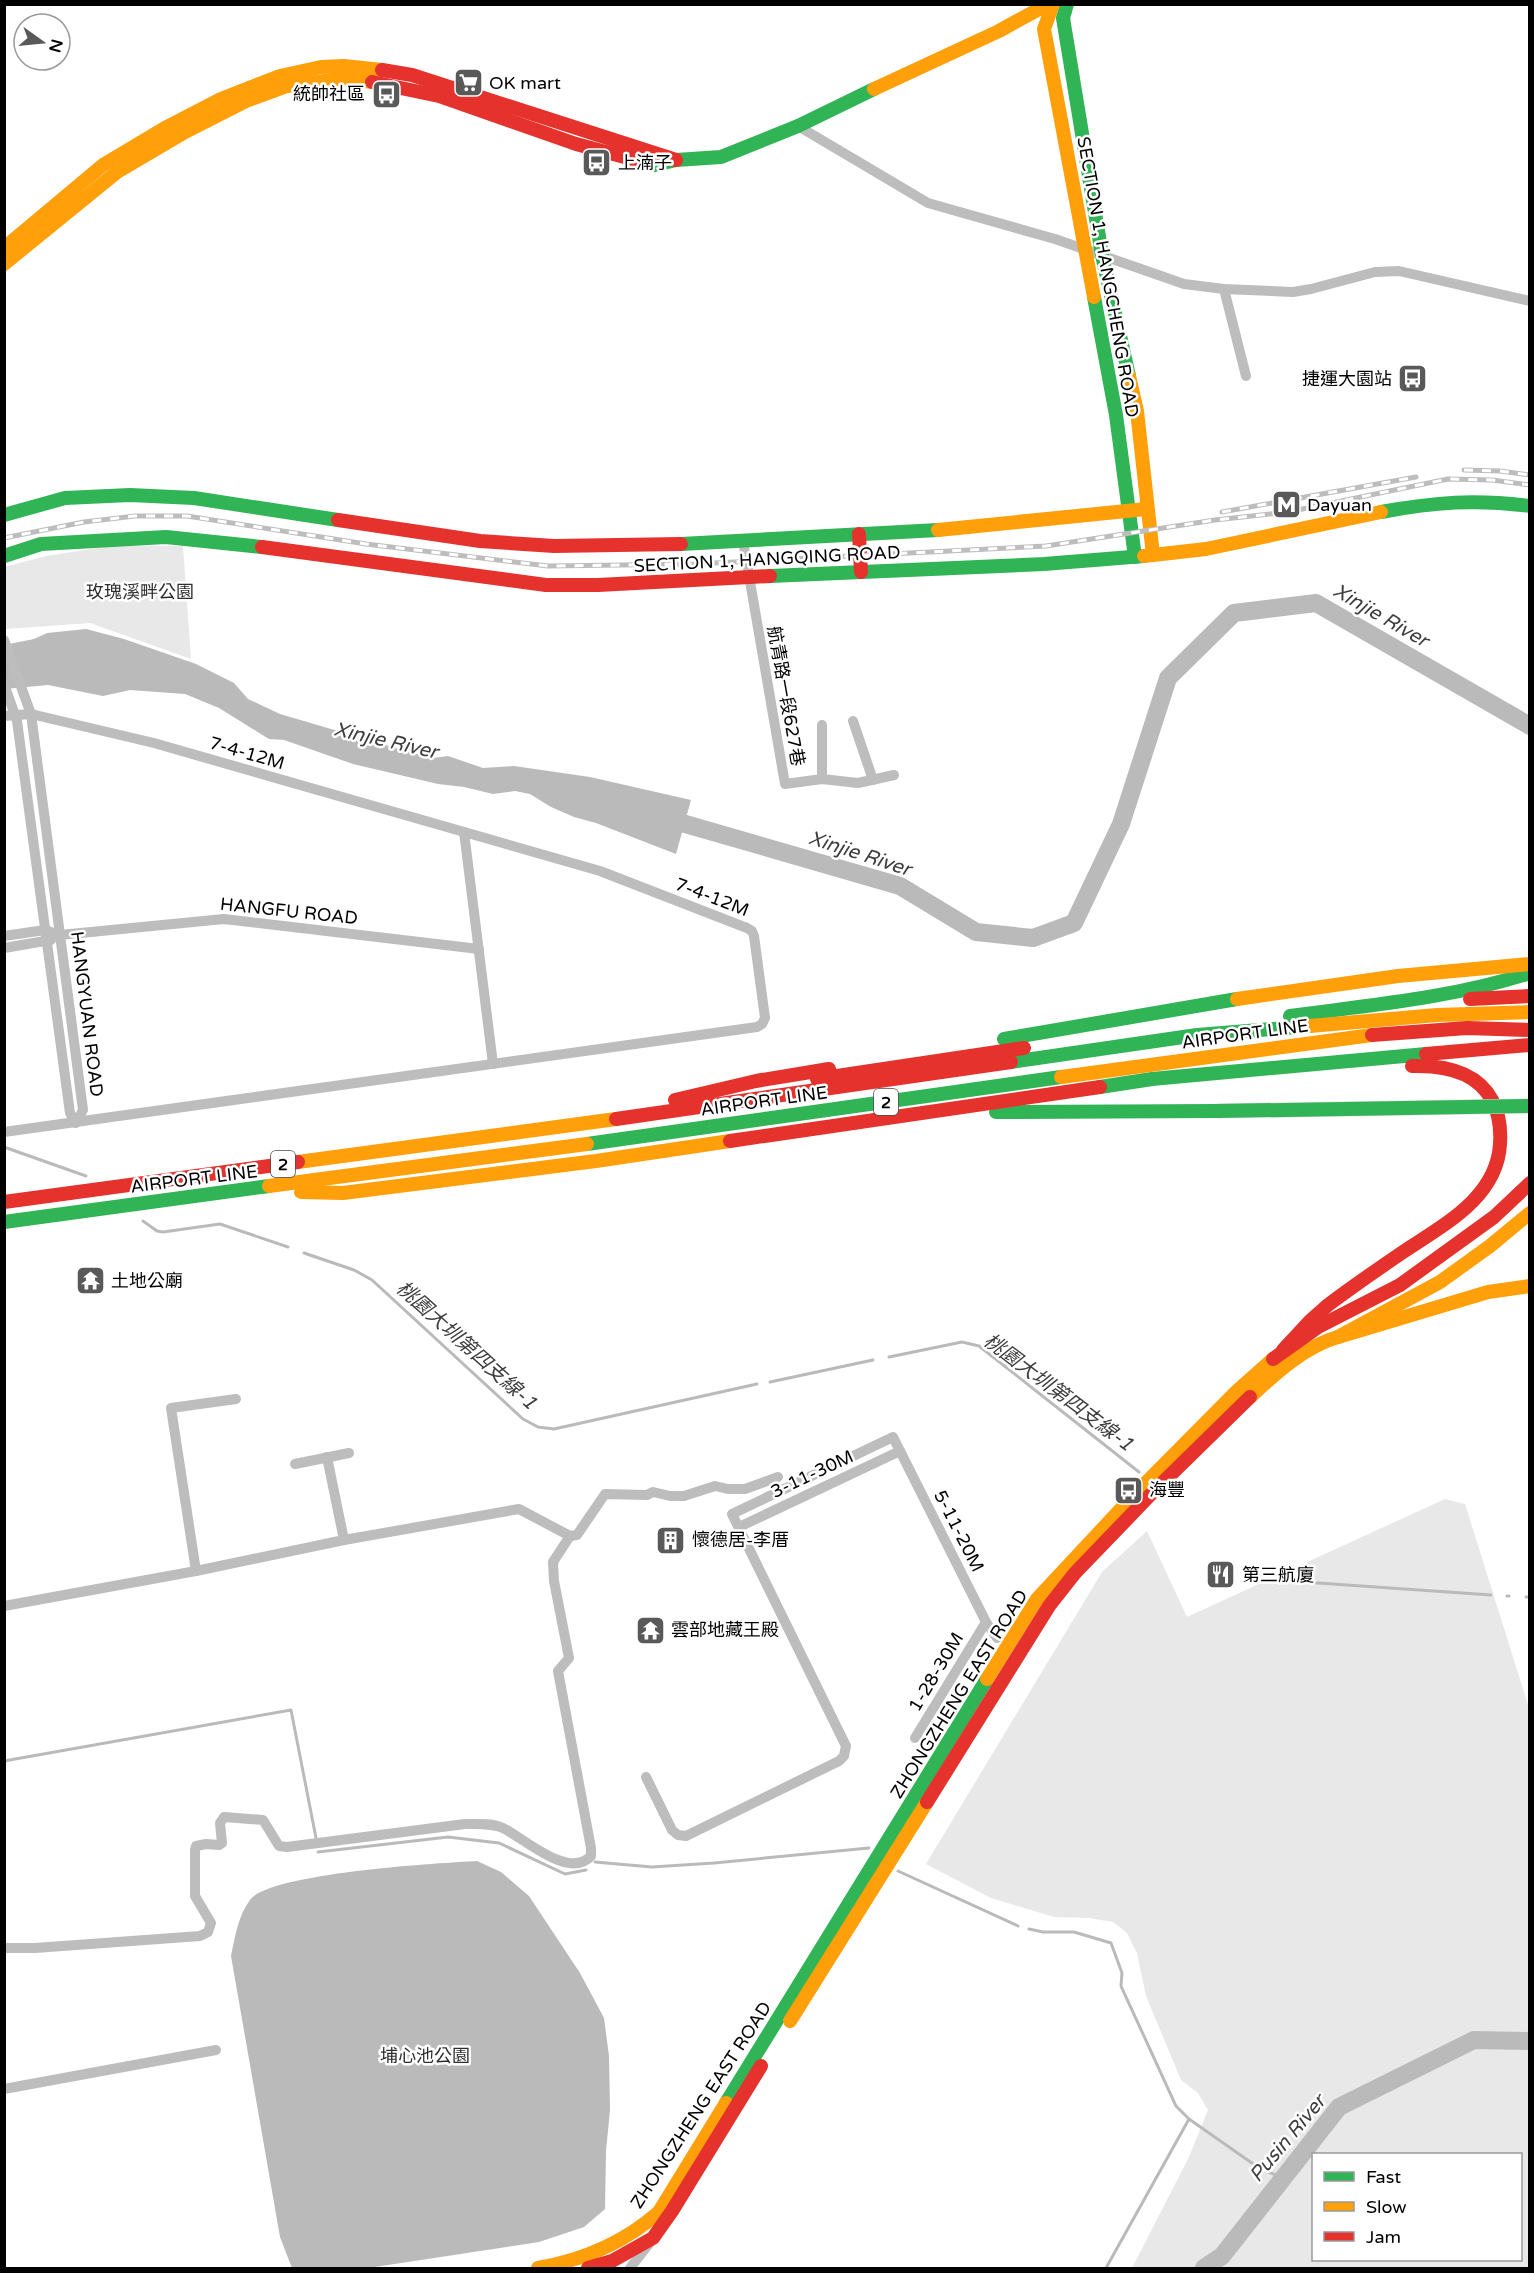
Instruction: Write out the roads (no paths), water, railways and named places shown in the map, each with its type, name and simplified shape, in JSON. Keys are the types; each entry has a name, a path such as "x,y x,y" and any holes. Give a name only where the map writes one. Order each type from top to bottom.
{"main road":[{"path":"4,264 117,172 185,132 255,98 287,86 347,78 405,88 439,96 576,144 655,165 676,160 721,157 798,126 999,31 1048,4"},
{"name":"SECTION 1, HANGCHENG ROAD","path":"1053,4 1044,29 1116,415 1135,557"},
{"name":"SECTION 1, HANGCHENG ROAD","path":"1066,4 1063,18 1102,255 1137,411 1146,509 1153,555"},
{"path":"4,248 94,172 123,152 185,117 251,85 323,67 367,68 412,75 676,160"},
{"name":"SECTION 1, HANGQING ROAD","path":"4,515 65,498 130,495 194,498 480,541 554,546 645,546 972,528 1146,509"},
{"name":"SECTION 1, HANGQING ROAD","path":"4,555 41,544 166,537 215,541 546,585 598,585 1135,557 1206,549 1431,503 1491,501 1530,506"},
{"path":"859,534 861,572"},
{"path":"675,1100 756,1081 1321,987 1408,975 1530,964"},
{"path":"562,1126 616,1109 1098,1037 1276,1018 1472,990 1530,973"},
{"path":"1390,1002 1530,996"},
{"name":"AIRPORT LINE","path":"4,1202 562,1126 1197,1035 1437,1015 1530,1012"},
{"name":"AIRPORT LINE","path":"4,1222 245,1191 1276,1047 1383,1034 1467,1028 1530,1030"},
{"path":"245,1191 344,1193 596,1161 1152,1079 1263,1071 1530,1045"},
{"path":"1263,1071 1304,1073 1425,1065 1450,1068 1472,1077 1483,1088 1498,1114 1501,1136 1499,1158 1491,1179 1473,1201 1327,1306 1282,1350"},
{"path":"956,1109 980,1112 1217,1111 1530,1106"},
{"name":"ZHONGZHENG EAST ROAD","path":"538,2268 554,2266 606,2249 642,2229 659,2212 1037,1599 1139,1489 1282,1350 1318,1327 1401,1285 1494,1218 1530,1183"},
{"name":"ZHONGZHENG EAST ROAD","path":"653,2238 1049,1606 1076,1573 1154,1491 1267,1381 1320,1342 1338,1337 1440,1282 1490,1246 1530,1213"},
{"path":"1338,1337 1488,1292 1530,1286"},
{"path":"588,2268 612,2261 653,2238"}],"street":[{"path":"798,126 928,203 1018,227 1184,284 1224,290 1293,292 1311,290 1375,272 1399,271 1480,291 1525,298 1530,301"},
{"path":"1224,290 1246,376"},
{"name":"航青路一段627巷","path":"743,541 785,784 822,779 858,783 894,775"},
{"name":"HANGYUAN ROAD","path":"4,640 31,714 83,1110 76,1122 70,1113 47,942 10,716 11,701 4,684"},
{"name":"7-4-12M","path":"4,1132 757,1027 765,1018 752,931 600,871 154,743 31,714 10,716"},
{"path":"853,721 873,780"},
{"path":"822,725 822,779"},
{"path":"464,832 493,1064"},
{"name":"HANGFU ROAD","path":"4,948 47,942 60,935 224,919 479,949"},
{"name":"HANGFU ROAD","path":"4,936 45,930 60,935"},
{"path":"196,1571 171,1408 236,1399"},
{"name":"5-11-20M","path":"893,1437 986,1622 997,1638"},
{"name":"3-11-30M","path":"893,1437 732,1514 739,1527 900,1451"},
{"path":"296,1464 349,1453"},
{"path":"327,1457 344,1540"},
{"path":"4,1606 196,1571 344,1540 519,1509 570,1536 577,1535 605,1494 647,1495 653,1492 684,1496 715,1486 745,1489 778,1477"},
{"path":"646,1776 672,1830 678,1835 686,1836 839,1761 844,1756 846,1746 739,1527"},
{"path":"4,1948 200,1936 208,1932 211,1923 195,1896 195,1850 196,1846 222,1843 220,1823 224,1817 263,1820 279,1846 287,1847 465,1824 491,1824 501,1827 550,1857 569,1864 586,1861 591,1856 591,1848 558,1671 568,1658 554,1581 554,1562 570,1536"},
{"name":"1-28-30M","path":"915,1738 986,1622"},
{"path":"4,2089 216,2050"},
{"path":"630,2268 653,2238 659,2212"}],"waterway":[{"name":"Xinjie River","path":"661,817 900,886 976,932 1033,938 1074,923 1121,824 1168,678 1234,613 1316,603 1530,726"},
{"name":"桃園大圳第四支線-1","path":"4,1147 86,1176"},
{"name":"桃園大圳第四支線-1","path":"143,1221 157,1231 163,1232 220,1224 288,1247"},
{"name":"桃園大圳第四支線-1","path":"304,1253 354,1270 372,1280 523,1419 538,1427 554,1429 757,1384"},
{"name":"桃園大圳第四支線-1","path":"889,1357 962,1342 979,1346 1139,1472"},
{"name":"桃園大圳第四支線-1","path":"770,1382 873,1360"},
{"name":"桃園大圳第四支線-1","path":"1275,1580 1491,1595"},
{"path":"4,1761 291,1710 316,1838"},
{"path":"318,1852 448,1837 499,1843 565,1874 586,1870"},
{"path":"595,1862 652,1867 869,1848"},
{"path":"898,1871 1018,1926"},
{"path":"1029,1929 1043,1932 1074,1932 1111,1943 1122,1973 1121,1986 1176,2106 1189,2119 1259,2168 1283,2178"},
{"name":"Pusin River","path":"1204,2268 1222,2256 1339,2107 1474,2040 1530,2041"},
{"path":"1106,2268 1189,2119"}],"railway":[{"path":"1464,470 1530,475"},
{"path":"1222,512 1416,477"},
{"path":"4,538 84,522 135,516 187,516 366,544 548,566 694,564 1046,546 1215,520 1288,512 1448,479 1492,480 1530,485"}],"place":[{"name":"OK mart","path":"468,83"},
{"name":"統帥社區","path":"386,94"},
{"name":"上湳子","path":"597,163"},
{"name":"捷運大園站","path":"1413,379"},
{"name":"Dayuan","path":"1286,505"},
{"name":"土地公廟","path":"90,1281"},
{"name":"海豐","path":"1128,1490"},
{"name":"懷德居-李厝","path":"671,1540"},
{"name":"第三航廈","path":"1221,1575"},
{"name":"雲部地藏王殿","path":"650,1630"}],"park label":[{"name":"玫瑰溪畔公園","path":"140,592"},
{"name":"埔心池公園","path":"425,2056"}]}
